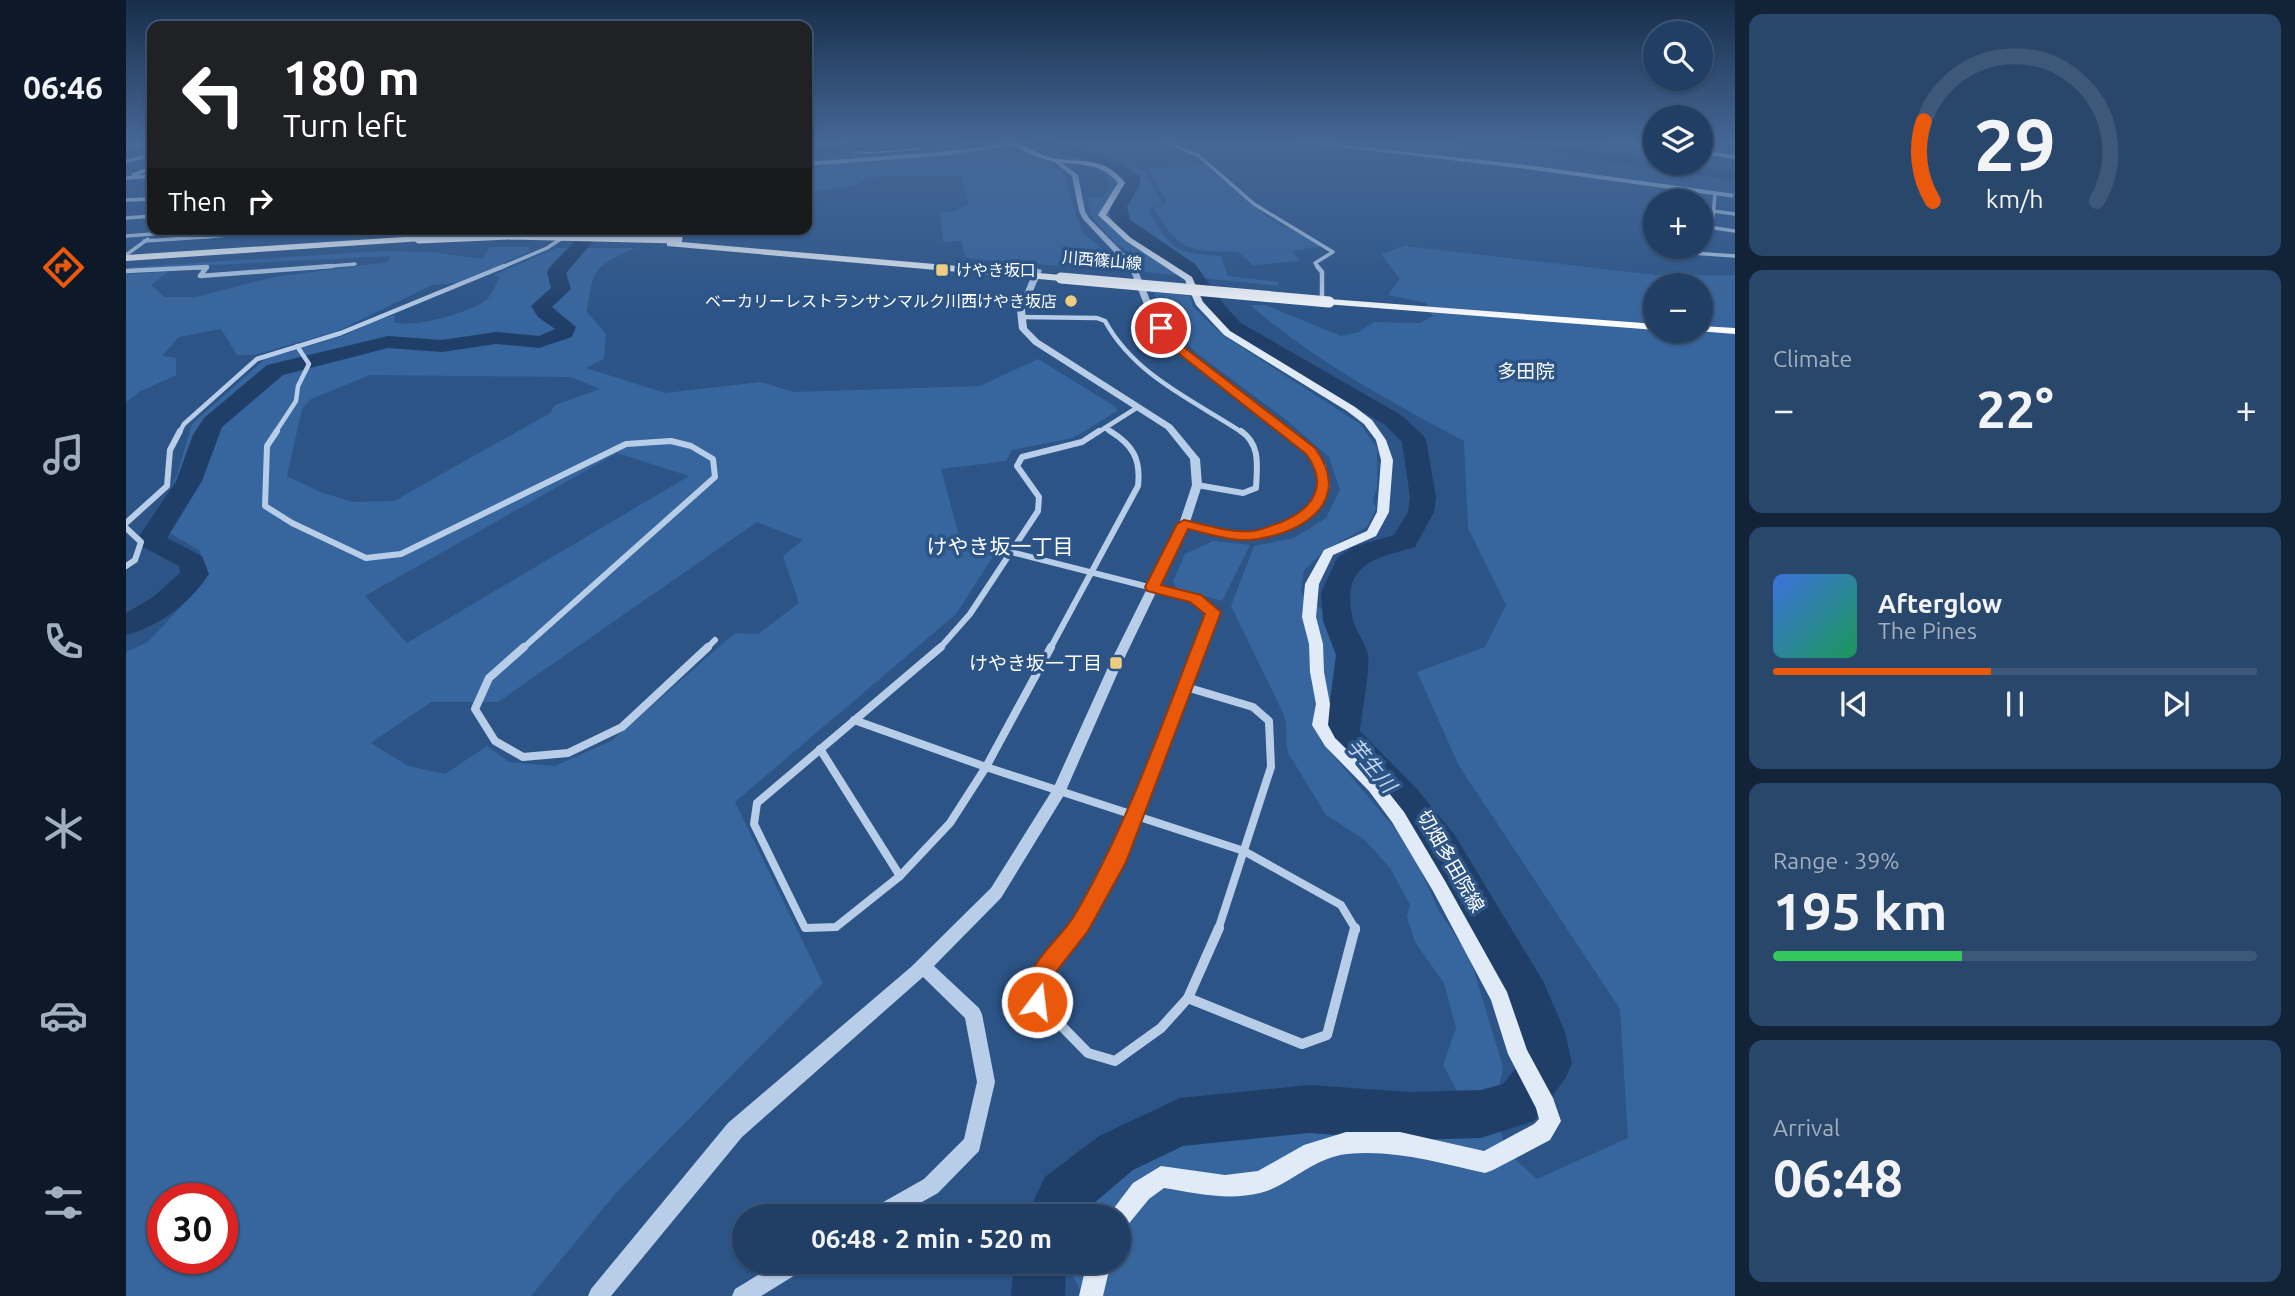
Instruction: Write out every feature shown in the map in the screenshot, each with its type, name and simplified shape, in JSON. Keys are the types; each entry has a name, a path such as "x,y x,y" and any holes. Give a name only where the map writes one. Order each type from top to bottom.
{"main road":[{"name":"切畑多田院線","path":"1112,200 1103,209 1102,215 1107,222 1189,279 1199,303 1227,333 1351,408 1368,422 1381,440 1387,460 1383,512 1372,533 1328,552 1311,584 1309,617 1316,644 1317,672 1323,704 1320,725 1330,742 1375,787 1398,817 1500,998 1518,1054 1546,1105 1550,1121 1542,1132 1485,1162 1400,1143 1346,1143 1312,1153 1260,1182 1225,1186 1161,1177 1141,1191 1130,1204"},
{"name":"川西篠山線","path":"126,259 417,242 674,242 1643,323"},
{"path":"1713,324 1735,325"},
{"path":"1713,330 1735,331"},
{"path":"1091,1296 1096,1274"}],"street":[{"path":"1080,200 1082,211 1096,233 1125,257 1133,268 1151,312 1177,346 1295,436 1321,465 1325,486 1316,506 1300,520 1257,535 1232,535 1184,524"},
{"path":"1250,200 1333,253 1315,263 1322,272 1327,298"},
{"path":"1714,200 1713,211 1735,214"},
{"path":"126,218 147,216"},
{"path":"1713,228 1735,231"},
{"path":"126,236 147,234"},
{"path":"126,259 152,235"},
{"path":"145,241 228,235"},
{"path":"126,566 135,560 141,542 126,526 167,486 170,450 184,424 257,359 341,333 547,248 567,235"},
{"path":"1713,255 1735,256"},
{"path":"126,271 207,267 200,276 355,264"},
{"path":"598,1296 735,1130 923,966 996,893 1059,791 1152,587 1184,524 1197,485 1195,458 1180,438 1138,407 1036,342 1023,329 1021,310 1037,273"},
{"path":"1020,317 1097,318 1105,321 1110,335 1122,351 1141,368 1248,436 1258,454 1256,488 1243,493 1197,485"},
{"path":"298,348 309,364 298,386 296,401 267,446 265,506 292,523 366,558 401,554 626,444 658,439 690,443 713,458 715,477 489,678 475,709 495,741 523,757 568,753 622,727 715,640"},
{"path":"1105,428 1123,438 1136,451 1141,468 1138,486 986,767 950,823 900,876 836,927 805,928 754,824 757,803 935,653 971,614 1038,511 1039,497 1017,466 1021,457 1082,442 1138,407"},
{"path":"1011,552 1195,599 1213,612 1116,862 1080,925 1038,978 1037,1002 1088,1053 1115,1061 1161,1028 1188,998 1226,912 1271,767 1269,721 1253,707 1186,687"},
{"path":"854,720 986,767 1244,851 1341,905 1356,929 1327,1035 1302,1044 1188,998"},
{"path":"820,749 900,876"},
{"path":"899,1204 931,1186 972,1144 986,1082 973,1014 923,966"},
{"path":"743,1296 779,1274"}],"shaded area":[{"path":"967,200 1072,200 1082,232 1112,257 1118,271 966,258 961,241 943,242 940,212 953,212 968,204"},
{"path":"1088,200 1161,200 1162,203 1148,210 1163,234 1176,247 1193,253 1221,256 1228,276 1279,282 1278,286 1145,272 1131,253 1116,244 1091,216"},
{"path":"1248,200 1266,216 1322,246 1292,251 1300,261 1253,265 1238,252 1188,247 1172,234 1154,209 1167,202"},
{"path":"1405,246 1643,273 1643,343 1713,343 1713,275 1735,275 1735,1296 1083,1296 1072,1274 1131,1274 1131,1204 1085,1204 1193,1122 1316,1122 1347,1091 1475,1124 1443,1065 1456,1028 1444,983 1415,942 1407,917 1410,905 1390,868 1365,840 1326,815 1288,753 1284,715 1231,606 1254,546 1294,538 1326,518 1340,490 1329,457 1285,419 1195,352 1168,321 1153,292 1190,296 1193,307 1224,336 1360,424 1377,448 1377,488 1373,499 1376,509 1367,527 1325,550 1304,570 1301,592 1327,614 1345,680 1342,700 1332,724 1322,730 1320,740 1409,845 1439,911 1470,958 1503,1067 1496,1102 1504,1149 1537,1179 1628,1138 1620,1009 1459,766 1417,672 1485,647 1506,605 1468,528 1464,441 1326,362 1250,305 1265,305 1341,336 1359,332 1374,322 1420,323 1433,316 1426,303 1388,295 1400,279 1381,254"},
{"path":"490,247 529,247 529,252 457,283 432,285 338,331 254,355 237,355 221,329 179,337 162,356 176,358 176,375 139,392 126,402 126,274 168,272 151,285 164,297 196,297 274,277 388,262 391,256 129,269 131,267 382,251 430,252 482,259"},
{"path":"556,248 635,248 603,265 594,277 587,312 606,334 604,359 586,368 665,393 761,382 794,392 980,386 1038,359 1116,407 1117,411 1073,438 1012,450 1006,461 941,469 963,551 995,553 956,614 735,802 823,983 616,1193 531,1296 126,1296 126,652 148,642 203,583 200,551 153,523 177,475 192,424 265,359 343,336 376,320 395,315 394,322 402,324 457,314 488,298 499,278 494,275","holes":["370,375 571,377 600,389 555,405 550,413 394,501 353,502 320,492 287,476 302,409 311,399","617,453 689,476 407,643 365,596","757,522 803,540 783,556 799,603 758,634 735,633 611,741 555,766 509,762 487,746 445,774 408,766 371,743 431,702 498,702"]},
{"path":"1213,541 1250,545 1222,601 1176,588 1173,581 1185,554"}],"waterway":[{"name":"芋生川","path":"1058,1204 1063,1195 1116,1153 1180,1122 1309,1109 1409,1116 1481,1114 1517,1104 1549,1063 1543,1032 1528,995 1440,845 1403,798 1351,744 1343,732 1352,655 1338,621 1336,593 1347,564 1363,553 1405,541 1421,512 1423,497 1414,440 1393,420 1234,327 1188,268 1123,223 1118,211 1123,200"},
{"path":"126,625 164,604 195,574 192,562 153,541 154,535 189,481 212,423 275,370 388,342 442,346 489,338 531,342 555,338 565,333 566,327 545,313 541,306 561,289 556,272 591,235"},
{"name":"芋生川","path":"1038,1296 1039,1274"}],"place":[{"name":"けやき坂口","path":"942,270"},
{"name":"ベーカリーレストランサンマルク川西けやき坂店","path":"1071,301"},
{"name":"けやき坂一丁目","path":"1116,663"}],"district":[{"name":"多田院","path":"1526,371"},
{"name":"けやき坂一丁目","path":"1000,546"}],"route":[{"path":"1037,1002 1038,978 1080,925 1116,862 1213,612 1195,599 1152,587 1184,524 1232,535 1257,535 1300,520 1316,506 1325,486 1321,465 1311,451 1177,346 1161,328"}]}
